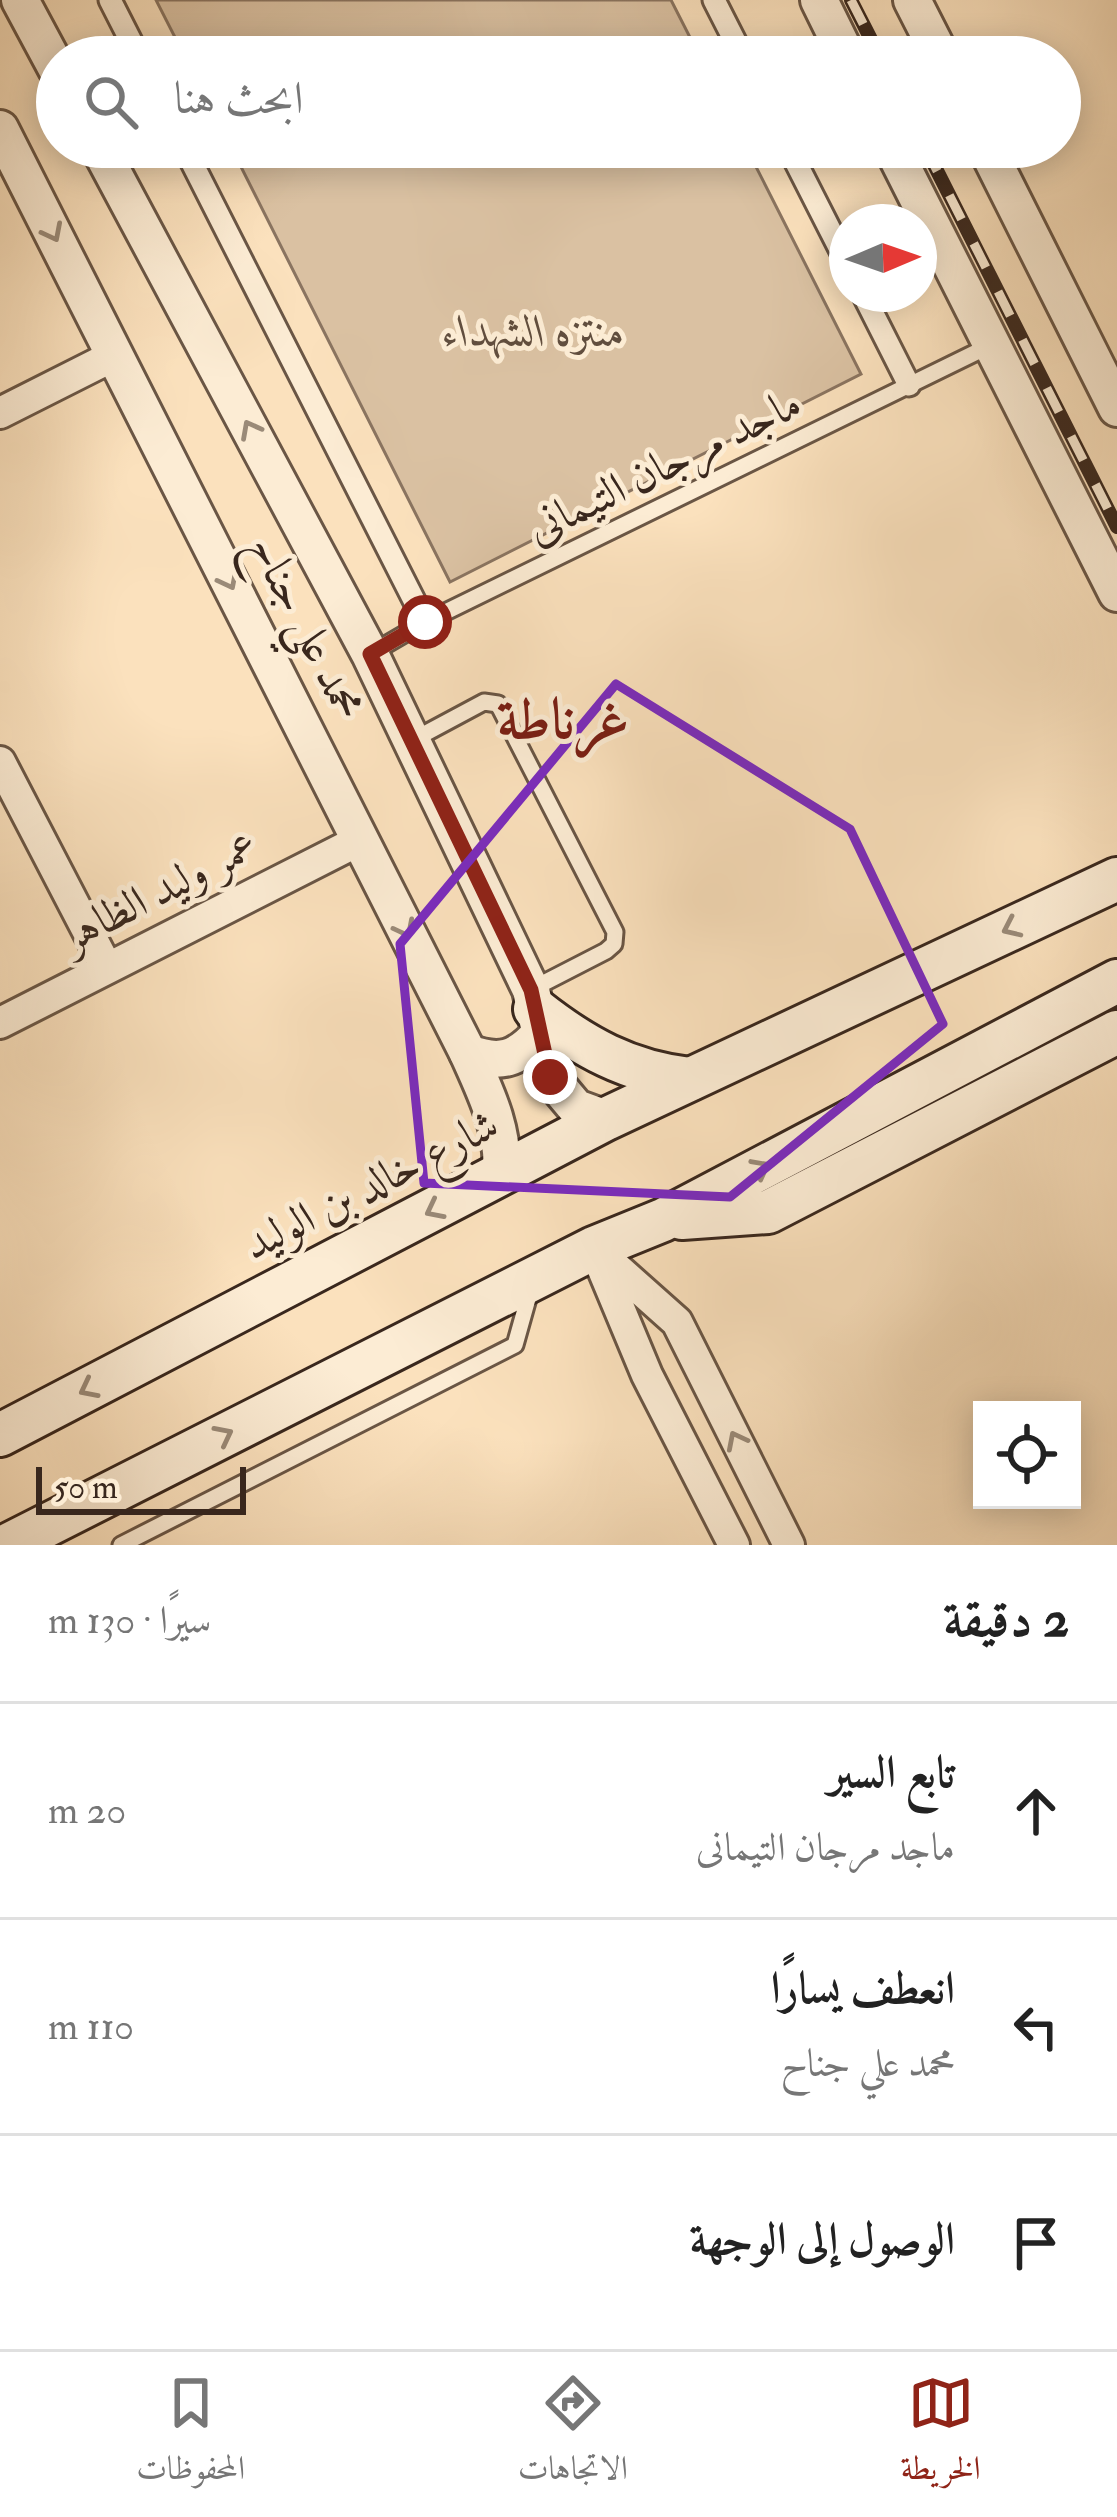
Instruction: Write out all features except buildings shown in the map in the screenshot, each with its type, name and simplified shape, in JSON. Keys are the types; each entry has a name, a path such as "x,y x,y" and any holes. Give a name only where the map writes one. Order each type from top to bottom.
{"main road":[{"name":"شارع خالد بن الوليد","path":"0,1435 606,1119 1117,879"},
{"path":"8,1545 594,1247 663,1220 1117,981"},
{"path":"535,1011 573,1039 622,1064 690,1079"},
{"path":"663,1220 768,1212 1117,1032"}],"street":[{"path":"20,0 40,36"},
{"path":"110,0 128,36"},
{"path":"714,0 732,36"},
{"path":"819,0 837,36"},
{"path":"912,0 930,36"},
{"name":"محمد علي جناح","path":"0,129 468,1053 494,1109 501,1175"},
{"name":"محمد علي جناح","path":"110,168 370,654 535,1011 550,1077 576,1108 606,1119"},
{"path":"195,168 425,622"},
{"path":"799,168 829,227"},
{"path":"902,168 1117,593"},
{"path":"997,168 1117,408"},
{"path":"872,312 909,386"},
{"path":"0,413 115,355"},
{"path":"0,762 107,968"},
{"name":"عمر وليد الظاهر","path":"0,1023 360,840"},
{"path":"468,1053 490,1061 523,1052 535,1011"},
{"path":"594,1247 646,1375 734,1545"},
{"path":"594,1247 677,1322 789,1545"}],"lane":[{"name":"ماجد مرجان التيمانى","path":"370,654 425,622 991,346"},
{"path":"410,742 484,702 498,704 615,932 614,944 535,1011"},
{"path":"121,1545 515,1345 534,1278"}],"highlighted area":[{"path":"616,684 850,829 943,1024 730,1197 424,1183 400,944"}],"green space":[{"path":"156,0 671,0 689,36 174,36"},
{"name":"منتزه الشهداء","path":"242,168 757,168 861,374 450,582"}],"railway":[{"path":"851,0 869,36"},
{"path":"936,168 1117,527"}],"district":[{"name":"غرناطة","path":"563,720"}],"route":[{"path":"425,622 370,654 531,990 550,1077"}]}
